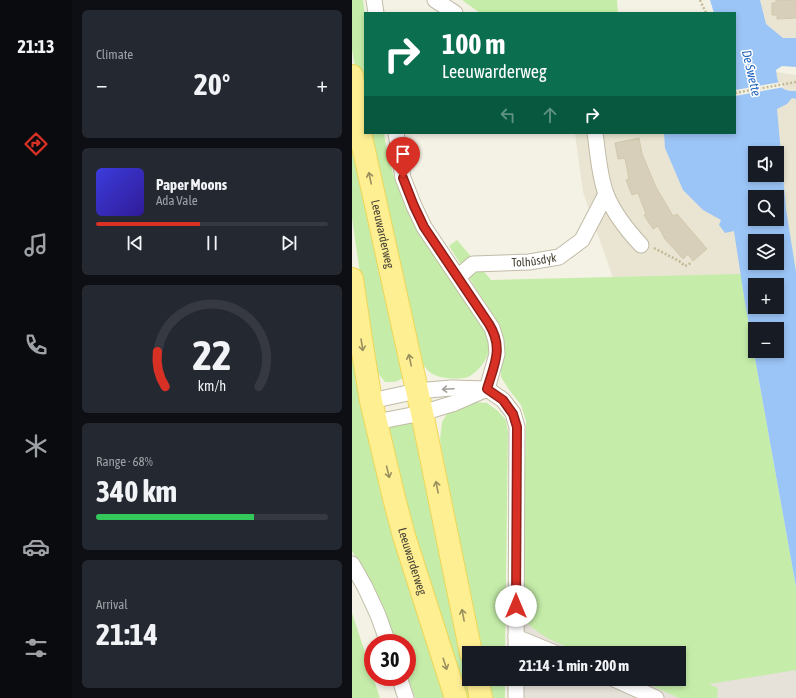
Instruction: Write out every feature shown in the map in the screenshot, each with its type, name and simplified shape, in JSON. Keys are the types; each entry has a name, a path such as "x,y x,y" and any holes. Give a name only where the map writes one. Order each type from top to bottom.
{"main road":[{"name":"Leeuwarderweg","path":"352,76 361,137 422,413 470,646"},
{"name":"Leeuwarderweg","path":"352,279 371,401 394,498 404,536 456,698"},
{"path":"478,686 481,698"}],"street":[{"path":"374,0 376,12"},
{"path":"435,0 453,12"},
{"path":"376,422 422,413 455,403 487,389 497,357 497,346 492,328 424,227 414,206 403,178 396,134"},
{"path":"595,134 600,172 606,194 620,220 641,246"},
{"name":"Tolhûsdyk","path":"458,277 473,264 529,262 559,257 582,240 606,194"},
{"path":"371,401 417,391 451,388 487,389 503,400 513,414 517,427 516,646"},
{"path":"352,564 366,586 385,634"},
{"path":"516,637 537,646"},
{"path":"402,686 406,698"},
{"path":"516,686 516,698"},
{"path":"629,686 656,698"}],"path":[{"path":"700,0 706,12"},
{"path":"736,93 796,82"},
{"path":"641,246 648,244 679,261 685,266 691,262"}],"shaded area":[{"path":"754,0 796,0 796,49 766,50"},
{"path":"739,66 796,75 796,283 784,283 784,278 748,278 748,282 614,281 583,192 575,134 736,134"},
{"path":"520,594 796,646 796,698 519,698 518,686 686,686 686,646 518,646"}],"green space":[{"path":"352,0 363,0 365,12 364,117 352,50"},
{"path":"462,0 617,0 618,12 479,12"},
{"path":"352,113 406,375 394,382 385,382 377,372 371,351 352,218"},
{"path":"367,134 384,134 388,157 395,180 406,207 485,326 490,345 488,355 484,362 468,377 454,379 439,377 431,373 422,364"},
{"path":"457,240 491,280 741,274 748,322 748,358 755,358 796,587 796,670 709,684 718,688 717,698 679,698 652,686 686,686 686,646 565,646 547,638 527,623 522,611 526,421 521,405 501,377 501,367 504,353 503,336 494,317 449,246"},
{"path":"352,318 448,698 415,698 411,686 416,686 416,634 393,634 371,584 352,551"},
{"path":"473,402 487,403 498,411 506,420 508,432 505,646 480,646 440,440 442,422 449,411"},
{"path":"418,419 465,646 462,646 462,686 472,686 477,698 460,698 387,434 390,427 394,424"},
{"path":"352,613 364,649 364,686 376,686 380,698 352,698"},
{"path":"490,686 505,686 505,698 493,698"}],"water":[{"name":"De Swette","path":"710,0 760,0 766,24 783,38 796,38 796,67 782,66 776,70 778,82 781,87 783,89 796,91 796,99 792,98 787,104 777,109 780,146 748,146 748,182 784,182 786,209 796,272 796,587 755,358 784,358 784,322 748,322 734,231 725,233 719,225 721,220 703,210 683,190 665,148 664,134 736,134 736,12 714,12"}],"pier":[{"path":"781,82 784,87 736,96 736,90"}],"building":[{"path":"776,0 796,0 796,18 777,19 777,15 772,15 772,3 776,3"},
{"path":"639,138 642,154 656,187 673,216 677,214 707,249 693,261 688,254 683,259 665,239 658,226 653,229 644,215 646,214 638,193 632,195 626,180 629,179 625,158 618,159 615,143"}],"route":[{"path":"403,178 424,227 492,328 495,336 497,357 487,389 503,400 513,414 517,427 516,606"}]}
